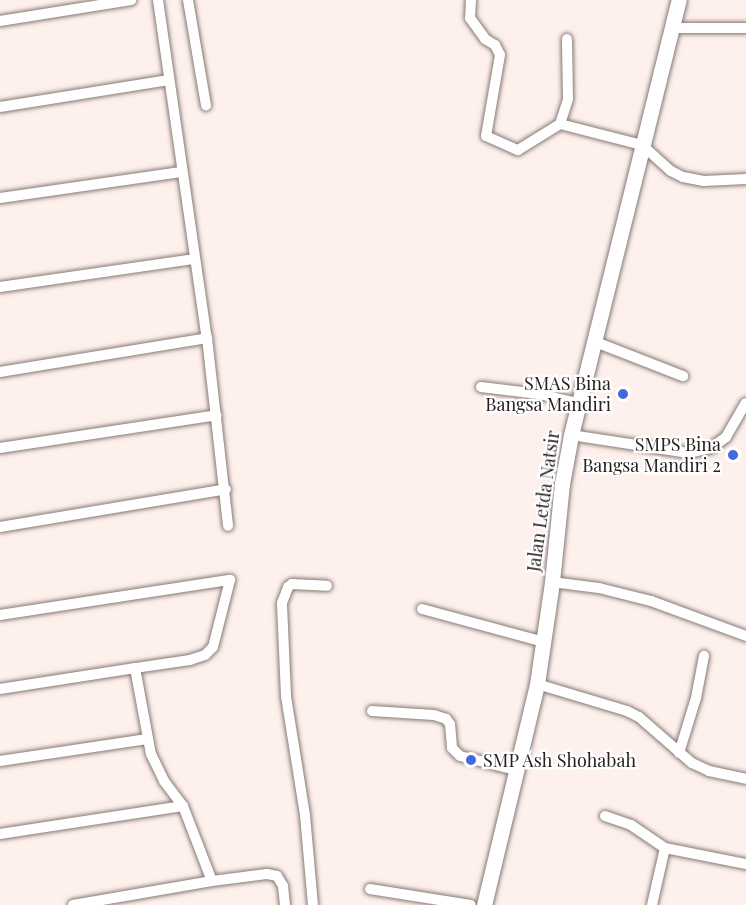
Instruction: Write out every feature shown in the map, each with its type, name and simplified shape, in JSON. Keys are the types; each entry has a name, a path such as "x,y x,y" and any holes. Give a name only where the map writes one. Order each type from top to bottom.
{"main road":[{"name":"Jalan Letda Natsir","path":"484,905 537,684 552,582 561,484 571,435 653,94 679,0"}],"street":[{"path":"0,21 131,0"},
{"path":"158,0 181,172 207,338 226,489 228,526"},
{"path":"188,0 206,105"},
{"path":"471,0 470,18 485,39 495,45 500,55 486,136 518,150 560,124 568,99 567,39"},
{"path":"673,28 746,28"},
{"path":"0,107 169,80"},
{"path":"560,124 642,146 671,171 683,177 704,181 746,179"},
{"path":"0,198 181,172"},
{"path":"0,287 195,259"},
{"path":"0,372 207,338"},
{"path":"593,341 683,376"},
{"path":"481,387 540,394 578,403"},
{"path":"571,435 689,453 711,448 726,437 746,403"},
{"path":"0,448 217,415"},
{"path":"0,527 226,489"},
{"path":"0,615 230,580 213,647 205,655 190,660 0,689"},
{"path":"552,582 599,588 651,602 746,636"},
{"path":"313,905 305,815 286,696 282,603 288,587 292,584 327,586"},
{"path":"422,609 544,642"},
{"path":"679,753 696,698 704,656"},
{"path":"135,668 147,739 164,781 183,806 213,881"},
{"path":"537,684 627,711 639,717 679,753 710,771 746,779"},
{"path":"372,711 434,715 446,719 450,724 452,748 460,756 516,770"},
{"path":"0,761 147,739"},
{"path":"0,834 183,806"},
{"path":"605,816 631,825 665,848 746,864"},
{"path":"652,905 665,848"},
{"path":"73,905 267,874 277,876 284,886 285,905"},
{"path":"370,889 471,905"}],"place":[{"name":"SMAS Bina Bangsa Mandiri","path":"623,394"},
{"name":"SMPS Bina Bangsa Mandiri 2","path":"733,455"},
{"name":"SMP Ash Shohabah","path":"471,760"}]}
